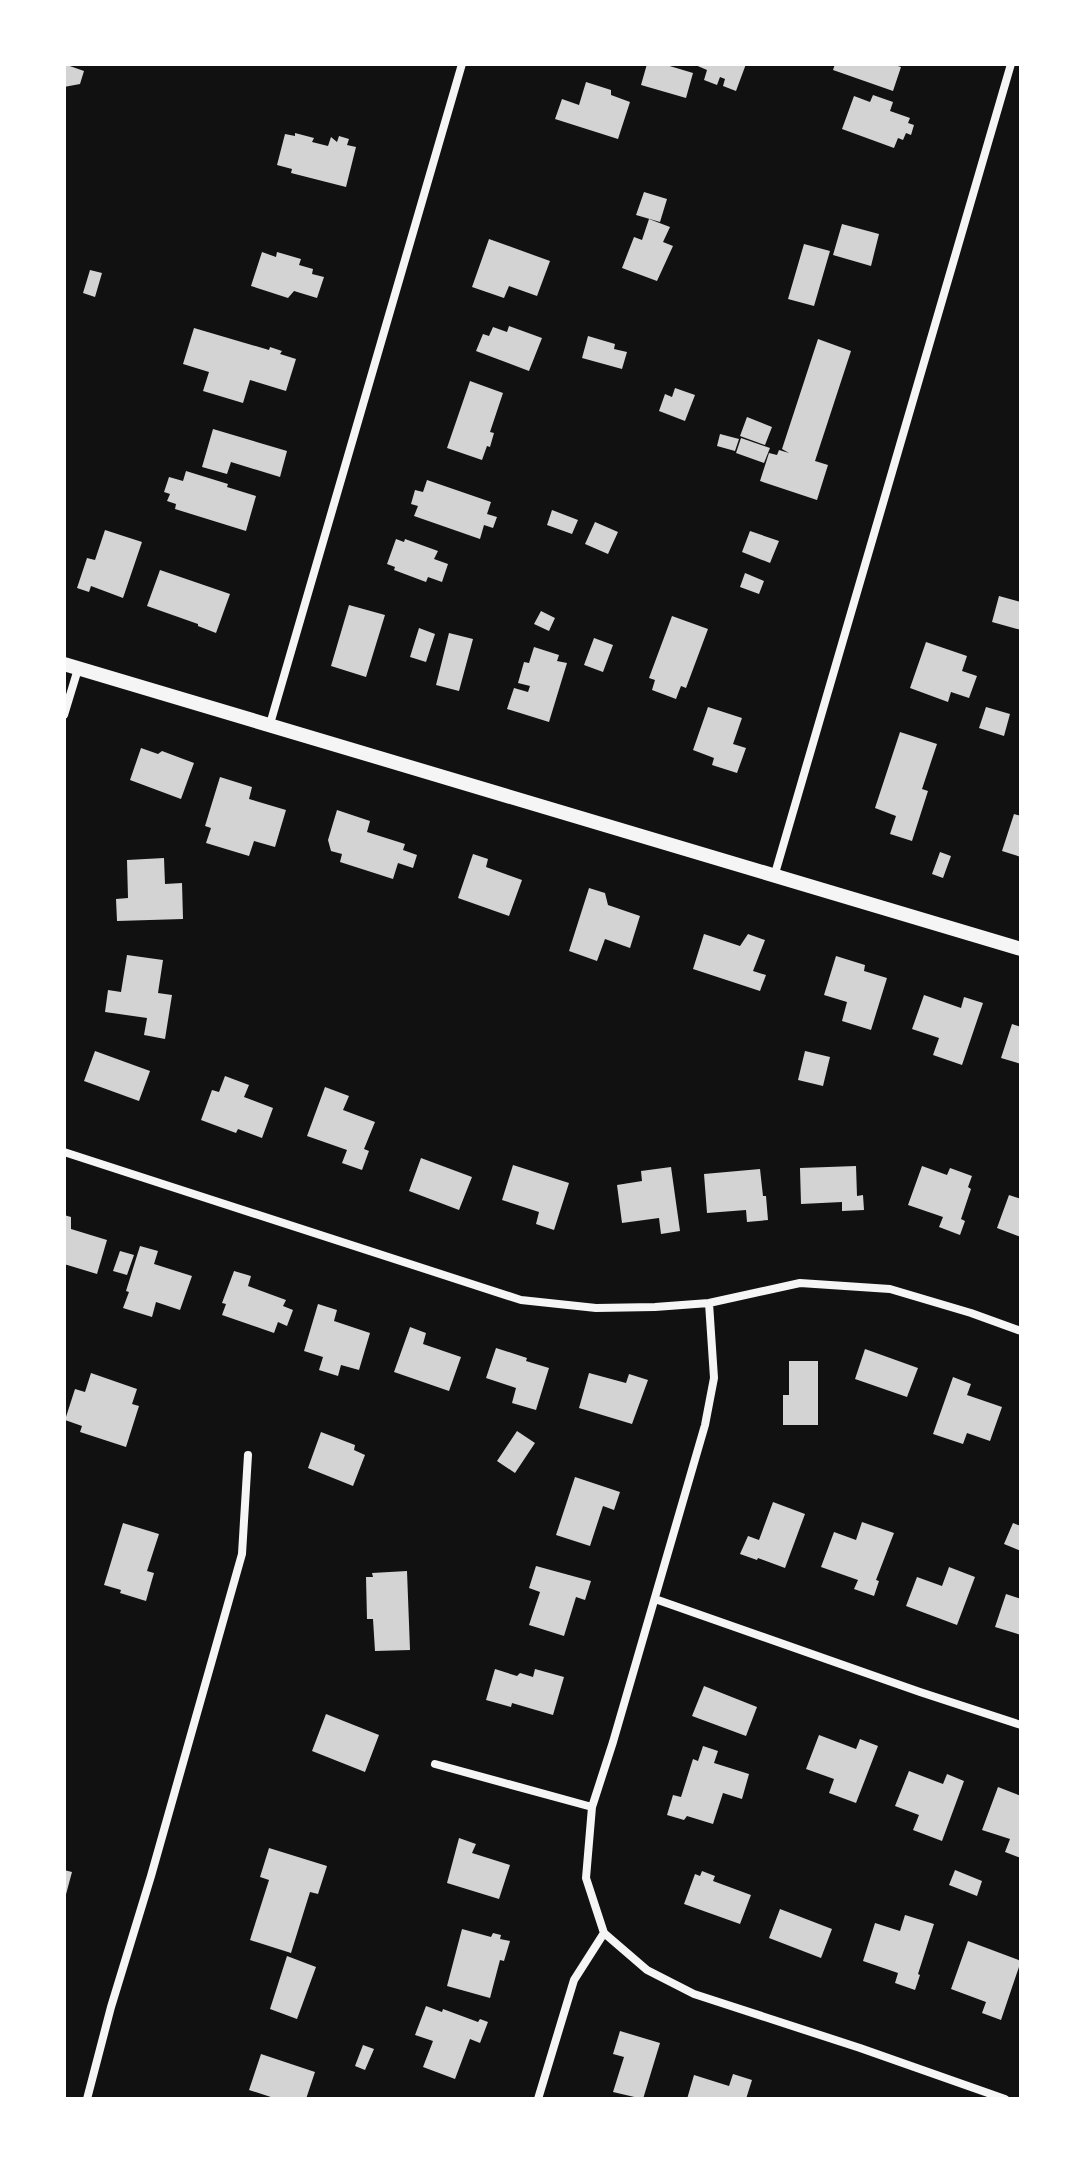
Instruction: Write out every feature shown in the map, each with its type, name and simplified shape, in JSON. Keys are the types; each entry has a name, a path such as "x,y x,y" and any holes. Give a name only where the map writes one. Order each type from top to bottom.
{"street":[{"path":"270,724 462,64"},
{"path":"774,877 1011,64"},
{"path":"64,715 71,666 1021,949"},
{"path":"64,1152 521,1300 596,1308 709,1303 800,1283 890,1289 1021,1331"},
{"path":"709,1303 714,1378 705,1425 592,1807 586,1878 604,1933 647,1970 694,1994 860,2048 987,2096 1005,2099"},
{"path":"87,2099 242,1554 248,1455"},
{"path":"655,1599 1021,1725"},
{"path":"435,1764 592,1807"},
{"path":"538,2099 574,1980 604,1933"}],"building":[{"path":"64,64 84,71 80,84 64,87"},
{"path":"647,64 663,64 693,73 686,98 641,85"},
{"path":"693,64 746,64 736,91 723,86 725,79 720,77 717,85 704,80 707,70"},
{"path":"835,64 891,64 901,67 893,91 833,70"},
{"path":"586,82 611,90 611,95 630,102 618,139 555,119 562,99 579,105"},
{"path":"873,95 893,102 890,111 910,118 908,123 914,125 911,135 906,133 903,140 898,138 894,148 842,129 854,96 870,102"},
{"path":"295,133 328,146 331,137 337,142 339,136 349,139 347,145 356,147 346,187 291,173 292,169 277,165 285,134 295,136"},
{"path":"644,192 667,199 660,222 636,215"},
{"path":"649,219 670,227 663,242 673,246 657,281 622,268 634,237 642,240"},
{"path":"842,224 879,234 871,266 833,255"},
{"path":"489,239 550,261 537,296 509,286 504,298 472,287"},
{"path":"804,244 830,251 814,306 788,299"},
{"path":"262,252 276,257 277,252 301,259 299,265 313,269 312,274 324,277 317,298 294,291 288,298 251,286"},
{"path":"90,270 102,273 95,297 83,293"},
{"path":"509,326 542,338 529,371 476,351 483,334 489,336 493,327 507,332"},
{"path":"194,328 269,350 270,347 296,359 286,391 250,380 243,403 203,391 209,372 183,364"},
{"path":"588,336 615,344 614,349 627,352 622,369 582,358"},
{"path":"818,339 851,351 815,461 828,465 817,500 760,481 769,453 777,455 779,450 789,453 782,449"},
{"path":"470,381 503,393 490,432 494,433 490,447 487,446 482,460 447,448"},
{"path":"675,388 695,395 685,421 659,411 665,394 672,397"},
{"path":"747,417 772,427 765,445 740,436"},
{"path":"213,429 287,451 280,477 231,462 227,474 202,467"},
{"path":"720,434 739,439 735,451 717,446"},
{"path":"741,438 770,448 764,463 736,453"},
{"path":"186,471 256,496 246,531 175,509 176,504 167,501 170,494 164,492 169,477 183,481"},
{"path":"427,480 491,502 487,514 497,517 493,528 484,525 480,539 414,516 418,506 411,504 415,490 423,492"},
{"path":"552,510 578,520 572,534 547,525"},
{"path":"595,522 618,532 608,554 585,544"},
{"path":"105,530 142,542 123,598 91,586 89,592 77,588 87,558 95,560"},
{"path":"750,531 779,541 770,563 742,552"},
{"path":"396,539 404,542 405,539 438,551 434,559 448,564 442,582 428,577 426,582 394,570 395,567 387,564"},
{"path":"160,570 230,594 216,633 147,606"},
{"path":"745,573 764,581 759,594 740,587"},
{"path":"999,596 1021,602 1021,630 992,622"},
{"path":"349,605 385,615 366,677 331,666"},
{"path":"541,611 555,618 549,631 534,624"},
{"path":"672,616 708,629 686,688 681,686 676,699 652,690 655,680 649,678"},
{"path":"419,628 435,634 426,662 410,657"},
{"path":"449,633 473,639 459,691 436,685"},
{"path":"594,638 613,645 603,672 584,665"},
{"path":"926,642 967,656 962,671 977,676 969,698 951,692 948,702 910,688"},
{"path":"534,647 559,655 557,661 567,663 549,722 507,709 514,688 528,692 530,686 518,683 524,662 529,663"},
{"path":"708,707 742,718 733,744 746,748 737,773 712,765 714,758 693,750"},
{"path":"986,707 1010,714 1004,736 979,728"},
{"path":"900,732 937,744 922,789 928,791 912,841 890,834 896,816 875,808"},
{"path":"141,748 158,754 162,751 194,763 181,799 130,780"},
{"path":"220,777 252,787 249,799 286,810 275,847 254,841 249,856 206,843 211,828 205,826"},
{"path":"337,810 370,821 367,832 405,844 403,850 417,855 413,868 398,863 393,879 340,862 342,854 331,851 328,840"},
{"path":"1014,814 1021,816 1021,857 1002,851"},
{"path":"940,852 951,856 943,878 932,874"},
{"path":"473,854 488,859 486,867 522,880 509,916 458,898"},
{"path":"164,858 165,884 182,883 183,919 117,921 116,899 128,898 127,860"},
{"path":"589,888 605,893 608,905 640,916 630,948 605,939 597,961 569,951"},
{"path":"704,934 740,946 748,934 765,940 753,971 766,975 760,991 693,969"},
{"path":"127,955 163,960 158,993 172,995 165,1039 144,1035 147,1018 105,1012 108,990 121,992"},
{"path":"836,956 865,965 864,971 887,978 871,1030 842,1021 847,1002 824,995"},
{"path":"924,995 961,1008 964,997 983,1003 962,1065 933,1055 939,1038 912,1029"},
{"path":"1012,1024 1021,1027 1021,1064 1001,1058"},
{"path":"95,1051 150,1071 139,1101 84,1081"},
{"path":"805,1051 830,1057 823,1086 798,1080"},
{"path":"225,1076 249,1085 244,1097 273,1108 262,1138 238,1129 236,1133 201,1120 212,1090 219,1092"},
{"path":"325,1087 349,1096 343,1110 375,1122 364,1149 369,1151 362,1170 342,1163 347,1150 307,1136"},
{"path":"421,1158 472,1177 459,1210 409,1191"},
{"path":"513,1165 569,1183 554,1230 536,1224 539,1212 502,1200"},
{"path":"856,1166 857,1196 863,1195 864,1210 842,1211 842,1202 801,1204 800,1168"},
{"path":"922,1166 947,1175 950,1168 972,1176 960,1235 939,1227 943,1217 908,1205"},
{"path":"671,1167 680,1231 661,1234 659,1218 622,1223 617,1185 642,1181 641,1171"},
{"path":"760,1169 768,1220 747,1222 746,1210 707,1213 704,1174"},
{"path":"1009,1195 1021,1199 1021,1237 997,1228"},
{"path":"64,1215 71,1217 71,1229 107,1240 97,1274 64,1264"},
{"path":"140,1246 158,1251 154,1264 192,1276 180,1310 156,1302 152,1317 123,1308"},
{"path":"120,1251 134,1255 127,1275 113,1271"},
{"path":"234,1271 251,1276 248,1286 286,1300 283,1306 293,1310 287,1326 278,1322 274,1333 222,1315 226,1304 222,1303"},
{"path":"318,1304 337,1310 334,1321 370,1333 359,1370 341,1365 338,1376 319,1370 323,1357 304,1351"},
{"path":"410,1327 426,1333 423,1344 461,1357 449,1391 394,1372"},
{"path":"496,1348 549,1368 536,1410 512,1403 516,1388 486,1378"},
{"path":"865,1349 918,1368 907,1397 855,1379"},
{"path":"789,1361 818,1361 818,1425 783,1425 783,1395 789,1395"},
{"path":"91,1373 137,1389 132,1404 139,1406 126,1447 80,1432 82,1426 65,1420 75,1389 85,1392"},
{"path":"589,1373 626,1383 629,1374 648,1380 632,1424 579,1408"},
{"path":"953,1377 971,1384 967,1395 1002,1407 990,1441 967,1433 963,1444 933,1434"},
{"path":"517,1431 535,1443 515,1473 497,1461"},
{"path":"321,1432 355,1445 354,1450 365,1455 353,1486 308,1468"},
{"path":"575,1477 620,1492 614,1510 603,1506 590,1546 556,1535"},
{"path":"773,1502 805,1514 785,1568 740,1554 748,1536 759,1540"},
{"path":"862,1522 894,1533 876,1580 879,1581 874,1596 854,1589 858,1580 821,1567 834,1532 856,1540"},
{"path":"123,1523 159,1534 147,1571 154,1573 146,1601 104,1585"},
{"path":"1013,1523 1021,1526 1021,1551 1004,1544"},
{"path":"536,1566 591,1581 585,1600 576,1597 564,1636 529,1625 540,1592 529,1588"},
{"path":"949,1567 975,1577 957,1625 906,1606 917,1577 942,1586"},
{"path":"407,1571 410,1650 375,1651 373,1619 367,1619 366,1577 373,1577 372,1573"},
{"path":"1006,1594 1021,1599 1021,1635 995,1627"},
{"path":"495,1669 533,1677 535,1669 564,1677 553,1715 512,1703 511,1707 486,1700"},
{"path":"704,1686 757,1707 746,1736 692,1716"},
{"path":"326,1714 379,1735 365,1772 312,1751"},
{"path":"819,1735 856,1749 860,1739 878,1746 856,1803 829,1793 834,1779 806,1769"},
{"path":"703,1746 718,1751 714,1763 749,1774 742,1799 723,1793 713,1824 687,1816 684,1820 667,1815 673,1795 681,1797 693,1759 698,1761"},
{"path":"909,1771 943,1784 947,1774 964,1781 942,1841 913,1830 919,1815 895,1806"},
{"path":"998,1787 1021,1796 1021,1858 1005,1852 1010,1839 982,1830"},
{"path":"459,1838 476,1844 472,1853 510,1865 499,1899 447,1883"},
{"path":"269,1848 327,1866 318,1894 310,1892 291,1953 250,1940 269,1880 260,1877"},
{"path":"64,1870 72,1872 65,1898 64,1898"},
{"path":"955,1870 982,1881 977,1896 949,1885"},
{"path":"702,1871 715,1876 713,1881 751,1895 740,1924 684,1904 695,1874 700,1876"},
{"path":"780,1909 832,1929 821,1958 769,1938"},
{"path":"905,1915 934,1924 915,1990 895,1983 898,1973 863,1961 875,1923 900,1931"},
{"path":"462,1929 491,1937 493,1933 501,1935 500,1939 510,1941 504,1961 500,1960 490,1998 447,1986"},
{"path":"968,1941 1021,1961 1001,2020 982,2013 986,2002 951,1989"},
{"path":"287,1956 316,1967 297,2019 270,2009"},
{"path":"426,2006 478,2022 480,2019 488,2022 480,2043 470,2039 455,2079 423,2067 433,2041 415,2035"},
{"path":"620,2031 660,2043 643,2099 613,2092 624,2057 613,2054"},
{"path":"363,2045 374,2049 365,2070 355,2066"},
{"path":"261,2054 315,2072 306,2099 277,2099 249,2090"},
{"path":"733,2074 752,2080 746,2099 687,2099 694,2075 729,2086"}]}
